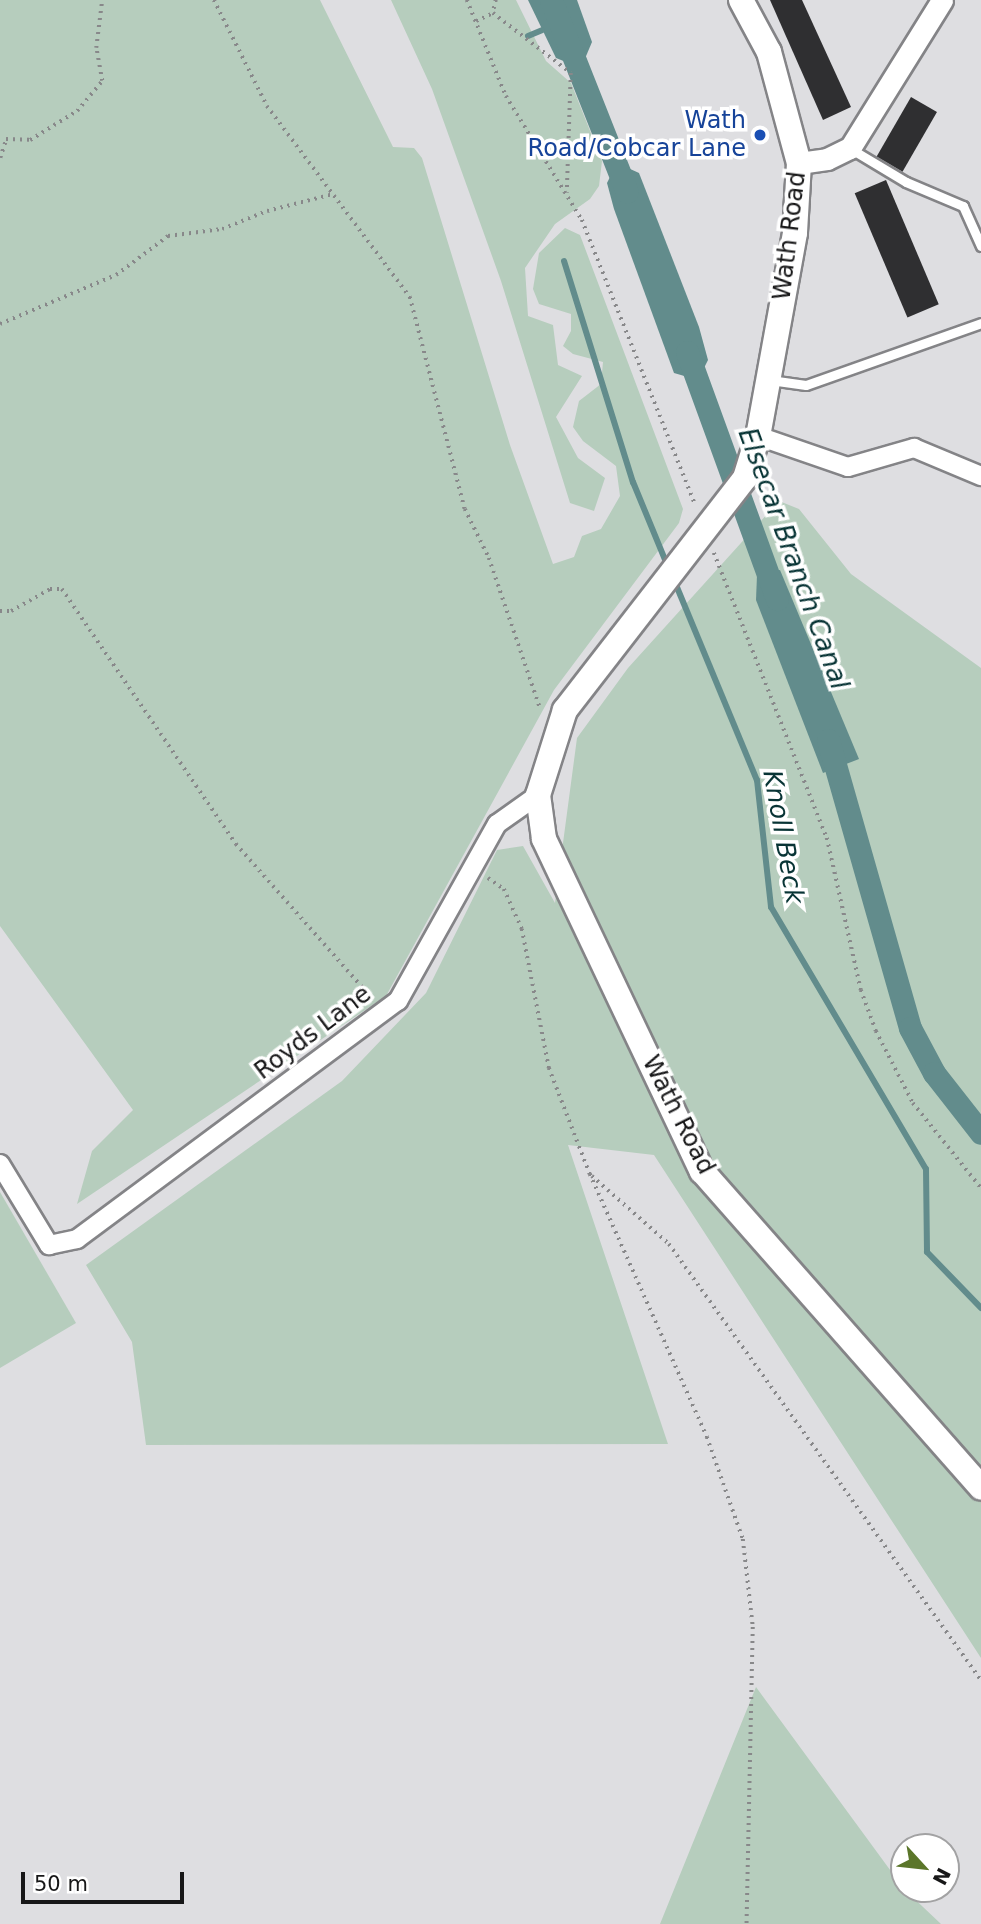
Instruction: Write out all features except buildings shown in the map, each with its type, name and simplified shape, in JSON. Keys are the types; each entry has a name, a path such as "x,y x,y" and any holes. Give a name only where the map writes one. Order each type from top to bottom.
{"main road":[{"name":"Wath Road","path":"741,0 769,52 799,163 795,233 758,436 745,478 565,710 538,795 544,839 702,1171 981,1488"}],"street":[{"path":"799,163 827,159 850,148 942,0"},
{"path":"758,436 848,467 914,448 981,476"},
{"name":"Royds Lane","path":"0,1164 49,1245 77,1239 398,1001 497,824 538,795"}],"lane":[{"path":"850,148 906,182 964,206 981,246"},
{"path":"768,380 806,385 981,323"}],"path":[{"path":"0,158 6,139 30,140 77,111 102,81 96,48 102,0"},
{"path":"214,0 267,106 410,298 466,509 489,558 552,747"},
{"path":"467,0 506,96 582,220 712,521 827,838 860,990 876,1031 913,1103 981,1188"},
{"path":"493,13 496,0"},
{"path":"476,21 493,13"},
{"path":"493,13 571,73 567,196"},
{"path":"0,324 116,275 168,236 222,229 267,211 333,194"},
{"path":"0,611 11,611 50,589 62,589 236,845 376,1003 381,1013"},
{"path":"472,867 504,889 522,929 549,1068 590,1174 707,1437 743,1539 753,1627 747,1924"},
{"path":"590,1174 669,1244 981,1680"}],"green space":[{"path":"0,0 320,0 393,147 414,148 422,158 510,445 553,564 574,557 582,536 601,529 620,496 616,466 583,441 573,427 579,401 601,384 603,362 573,354 563,346 571,331 571,314 539,304 533,289 539,253 565,228 580,235 683,509 679,523 554,690 386,996 77,1204 92,1151 133,1110 0,926"},
{"path":"391,0 516,0 546,61 571,83 602,161 599,186 590,199 555,224 525,268 528,316 553,325 558,365 582,376 556,417 578,458 605,478 594,511 570,503 501,281 432,89"},
{"path":"779,501 799,509 851,574 981,668 981,1658 654,1155 568,1145 668,1444 146,1445 132,1342 86,1265 342,1081 426,993 497,850 523,846 555,903 577,738 628,668"},
{"path":"0,1192 76,1323 0,1368"},
{"path":"756,1687 890,1870 890,1903 919,1903 941,1924 660,1924"}],"water":[{"path":"528,0 577,0 592,42 581,68 556,58"},
{"path":"617,163 639,173 699,327 708,360 698,380 674,373 614,209 607,183"},
{"path":"780,570 859,759 823,773 756,600 757,575"}],"waterway":[{"name":"Elsecar Branch Canal","path":"551,0 627,192"},
{"path":"528,36 542,30"},
{"name":"Knoll Beck","path":"564,261 633,482 668,567"},
{"name":"Elsecar Branch Canal","path":"687,352 777,599"},
{"name":"Knoll Beck","path":"674,580 757,780 771,907 926,1169 927,1252 981,1308"},
{"name":"Elsecar Branch Canal","path":"828,740 910,1028 934,1073 981,1133"}],"place":[{"name":"Wath Road/Cobcar Lane","path":"760,135"}]}
